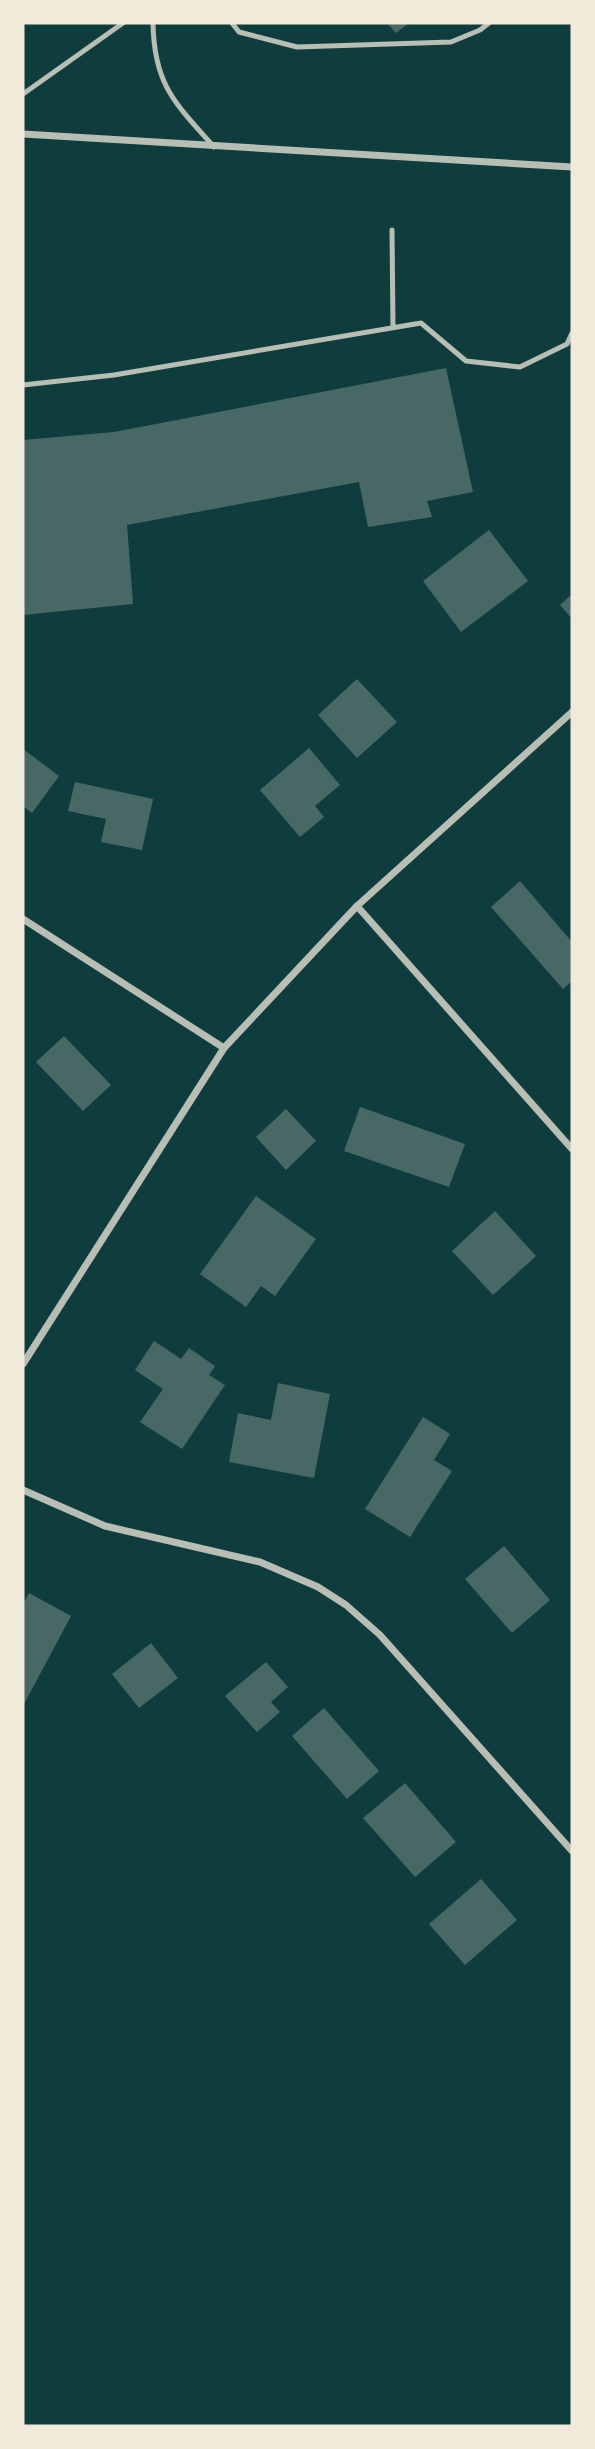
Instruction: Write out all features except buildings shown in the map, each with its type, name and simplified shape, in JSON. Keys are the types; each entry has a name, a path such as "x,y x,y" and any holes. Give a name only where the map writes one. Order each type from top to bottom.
{"street":[{"path":"23,134 572,167"},
{"path":"23,1364 224,1048 357,906 572,712"},
{"path":"357,906 572,1149"},
{"path":"23,919 224,1048"},
{"path":"23,1490 105,1526 260,1562 318,1587 346,1605 380,1635 572,1851"}],"lane":[{"path":"23,94 124,23"},
{"path":"153,23 154,50 161,79 183,112 214,147"},
{"path":"232,23 239,32 297,47 451,42 480,30 489,23"},
{"path":"392,230 393,327"},
{"path":"23,384 114,374 421,323 466,361 520,367 567,344 572,333"}]}
